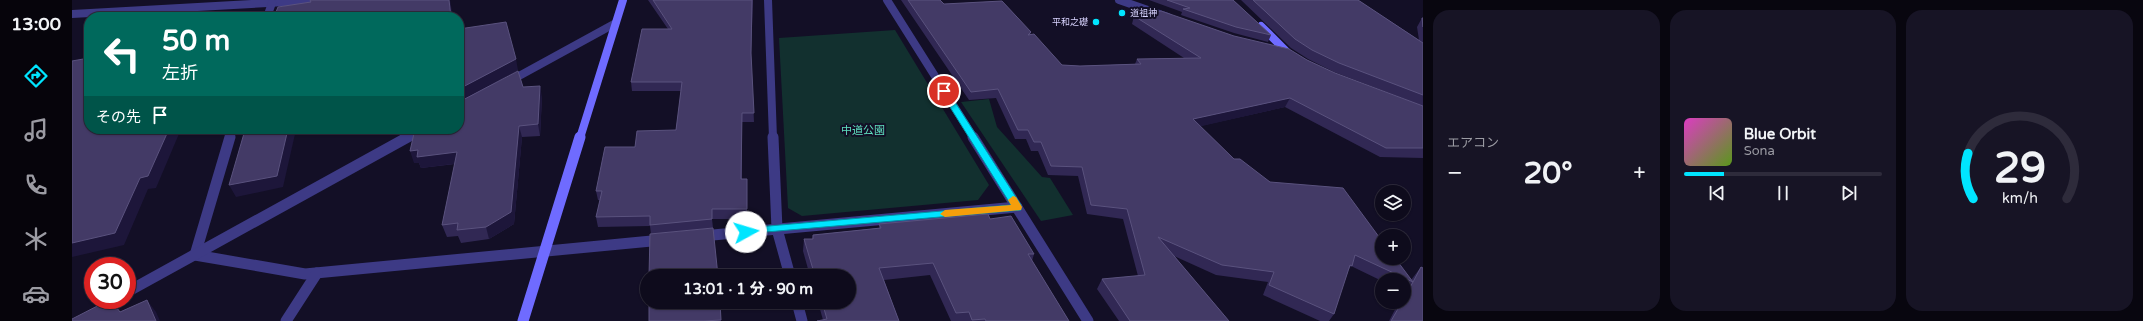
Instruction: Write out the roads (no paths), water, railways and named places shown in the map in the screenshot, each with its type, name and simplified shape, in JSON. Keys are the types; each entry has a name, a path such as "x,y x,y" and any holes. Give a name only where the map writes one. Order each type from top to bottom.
{"street":[{"path":"184,7 212,0"},
{"path":"104,12 324,0"},
{"path":"523,321 546,251 614,24 623,0"},
{"path":"768,0 777,229 788,269"},
{"path":"887,0 1088,321"},
{"path":"1118,0 1176,20"},
{"path":"269,12 272,3"},
{"path":"72,14 84,13"},
{"path":"1255,21 1290,54 1273,49"},
{"path":"500,87 614,24"},
{"path":"195,255 231,134"},
{"path":"136,287 414,134"},
{"path":"690,237 1017,207"},
{"path":"195,255 305,274 674,238"},
{"path":"286,321 317,273"},
{"path":"799,309 802,321"}],"place":[{"name":"道祖神","path":"1122,13"},
{"name":"平和之礎","path":"1096,22"}],"park label":[{"name":"中道公園","path":"863,130"}]}
